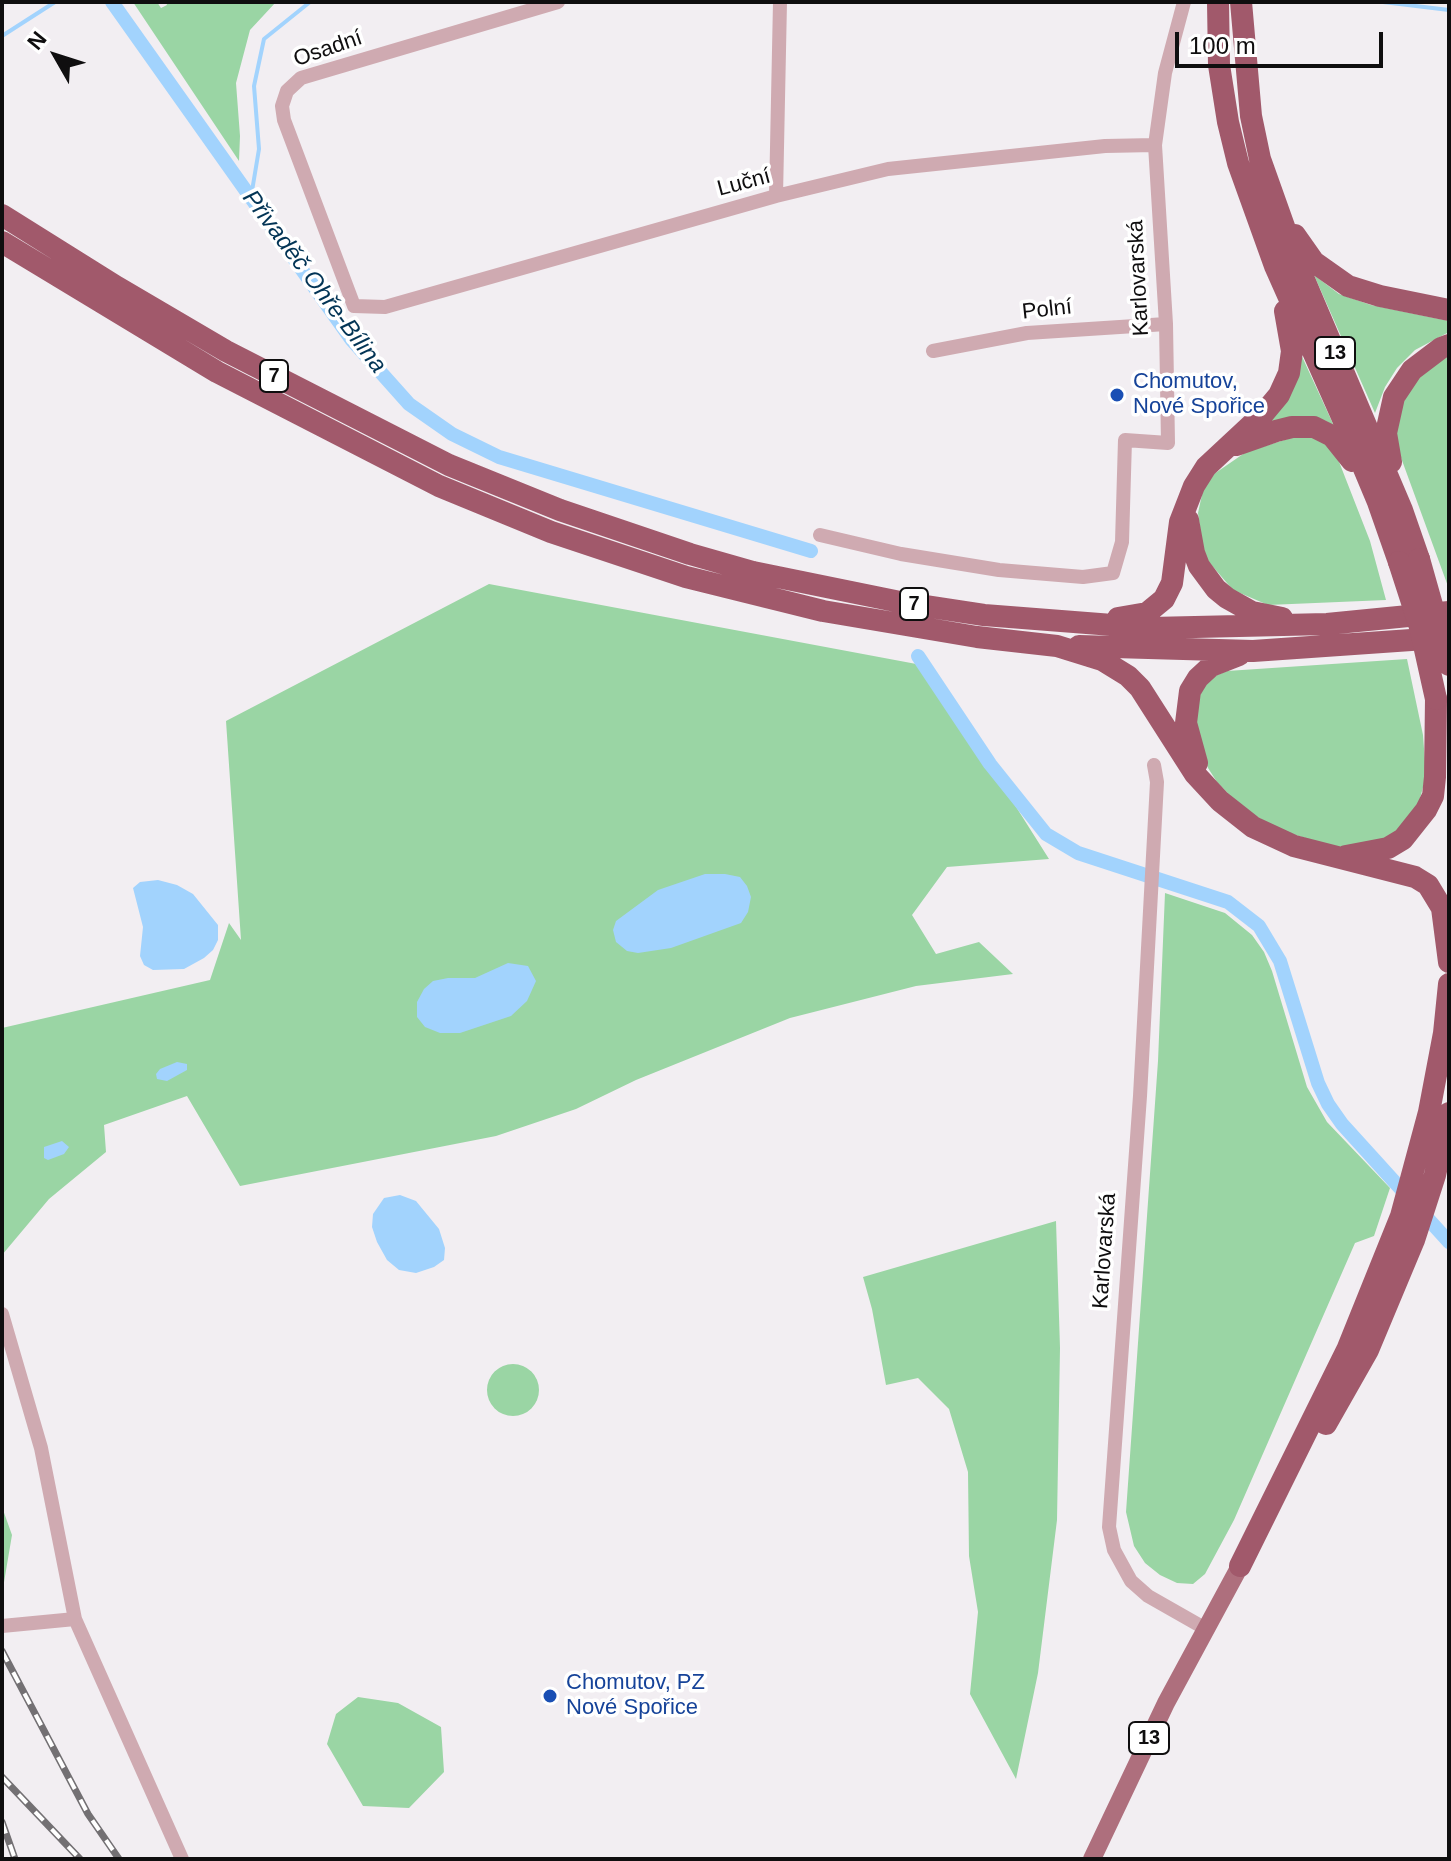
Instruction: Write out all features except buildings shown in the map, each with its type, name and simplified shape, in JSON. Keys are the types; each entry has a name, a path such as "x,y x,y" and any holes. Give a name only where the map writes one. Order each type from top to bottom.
{"highway":[{"name":"13","path":"1218,2 1219,65 1228,122 1257,222 1378,502 1409,560 1449,665"},
{"name":"13","path":"1241,2 1251,116 1260,159 1297,263 1402,510 1449,790"},
{"path":"1272,195 1304,249 1314,262 1336,279 1380,296 1449,310"},
{"name":"7","path":"2,215 226,351 449,465 560,510 753,572 984,615 1151,628 1327,624 1449,612"},
{"name":"7","path":"2,242 230,379 439,486 551,532 686,577 823,611 917,628 1042,644 1253,651 1448,638"},
{"path":"1078,623 1140,615 1164,599 1172,583 1180,522 1200,476 1272,405 1285,383 1291,362 1291,338 1275,266"},
{"path":"1402,510 1387,446 1389,409 1399,386 1412,370 1449,345"},
{"path":"1327,624 1252,612 1216,589 1199,566 1190,540 1188,513 1200,476 1228,450 1258,436 1292,427 1314,427 1339,441 1378,502"},
{"path":"1042,644 1087,654 1128,676 1149,699 1186,762 1220,801 1253,827 1275,839 1314,853 1415,877 1428,885 1442,908 1449,962"},
{"path":"1220,801 1200,772 1188,738 1187,699 1198,678 1211,666 1253,651"},
{"path":"1337,857 1388,848 1403,839 1426,810 1433,796 1435,777 1436,699"},
{"name":"13","path":"1395,1261 1424,1210 1444,1125 1444,1033 1449,984"},
{"name":"13","path":"1240,1566 1368,1350 1395,1261 1413,1178 1444,1125"}],"main road":[{"name":"13","path":"1094,1854 1166,1703 1240,1566"}],"street":[{"name":"Osadní","path":"354,306 284,120 282,106 287,91 301,78 558,2"},
{"path":"776,196 780,2"},
{"name":"Karlovarská","path":"820,535 901,554 985,568 1083,577 1113,573 1122,542 1125,440 1168,443 1166,324 1155,145 1165,73 1184,2"},
{"name":"Luční","path":"354,306 385,307 776,196 888,169 1105,146 1155,145"},
{"name":"Polní","path":"933,351 1027,333 1166,324"},
{"name":"Karlovarská","path":"1154,765 1157,782 1140,1096 1109,1527 1114,1550 1131,1581 1148,1596 1206,1629"},
{"path":"2,1314 41,1448 75,1619 182,1859"},
{"path":"2,1626 75,1619"}],"green space":[{"path":"133,2 157,2 161,8 167,5 166,2 276,2 250,30 236,83 239,161"},
{"path":"1314,275 1339,294 1371,305 1449,321 1449,332 1415,350 1397,368 1385,387 1375,413"},
{"path":"1299,350 1334,426 1307,416 1262,425"},
{"path":"1449,354 1449,589 1396,444 1395,422 1412,383"},
{"path":"1294,437 1312,437 1336,454 1370,541 1386,600 1268,605 1233,590 1208,561 1203,550 1198,513 1203,490 1214,474 1246,452"},
{"path":"489,584 927,666 1049,859 947,867 912,915 936,954 979,942 1013,974 916,986 790,1018 636,1080 576,1109 496,1136 240,1186 187,1096 104,1125 106,1152 49,1199 2,1255 2,1028 210,980 229,923 241,940 226,721"},
{"path":"1407,659 1423,735 1426,776 1418,806 1397,832 1384,840 1338,848 1279,830 1241,807 1208,768 1197,736 1196,701 1210,678 1227,671"},
{"path":"1165,893 1225,913 1252,935 1272,971 1307,1087 1327,1122 1390,1188 1374,1236 1355,1243 1234,1520 1205,1574 1193,1584 1177,1583 1145,1563 1134,1546 1126,1512 1158,1061"},
{"path":"1056,1221 1060,1348 1057,1520 1038,1673 1016,1779 970,1694 978,1612 969,1556 968,1472 949,1409 918,1378 886,1385 863,1277"},
{"path":"513,1364 532,1371 539,1390 532,1409 513,1416 494,1409 487,1390 494,1371"},
{"path":"2,1507 12,1535 2,1594"},
{"path":"358,1697 398,1703 441,1727 444,1772 409,1808 363,1806 327,1744 336,1714"}],"water":[{"path":"705,874 740,877 747,886 751,897 748,912 741,923 671,948 638,953 627,951 616,942 613,930 616,921 658,890"},
{"path":"158,880 177,885 193,894 218,925 218,940 213,950 184,969 153,970 144,965 140,956 143,927 133,888 140,882"},
{"path":"508,963 528,966 536,981 527,1001 511,1016 460,1033 440,1033 425,1027 417,1017 417,1002 433,981 475,978"},
{"path":"177,1062 187,1064 187,1070 167,1081 157,1079 160,1069"},
{"path":"62,1141 69,1147 64,1154 48,1160 44,1158 44,1147"},
{"path":"400,1195 416,1201 439,1229 445,1248 444,1260 416,1273 399,1270 387,1260 372,1227 373,1214 384,1198"}],"waterway":[{"path":"2,36 55,2"},
{"name":"Přivaděč Ohře-Bílina","path":"112,2 351,339 409,404 452,434 499,457 811,551"},
{"path":"251,197 259,149 254,86 264,39 310,2"},
{"path":"1383,2 1449,10"},
{"name":"Přivaděč Ohře-Bílina","path":"918,656 990,764 1046,834 1078,853 1228,902 1259,926 1280,961 1318,1083 1328,1104 1342,1124 1449,1242"}],"railway":[{"path":"2,1651 88,1814 119,1859"},
{"path":"2,1777 80,1859"},
{"path":"2,1822 15,1859"}],"place":[{"name":"Chomutov, Nové Spořice","path":"1117,395"},
{"name":"Chomutov, PZ Nové Spořice","path":"550,1696"}]}
